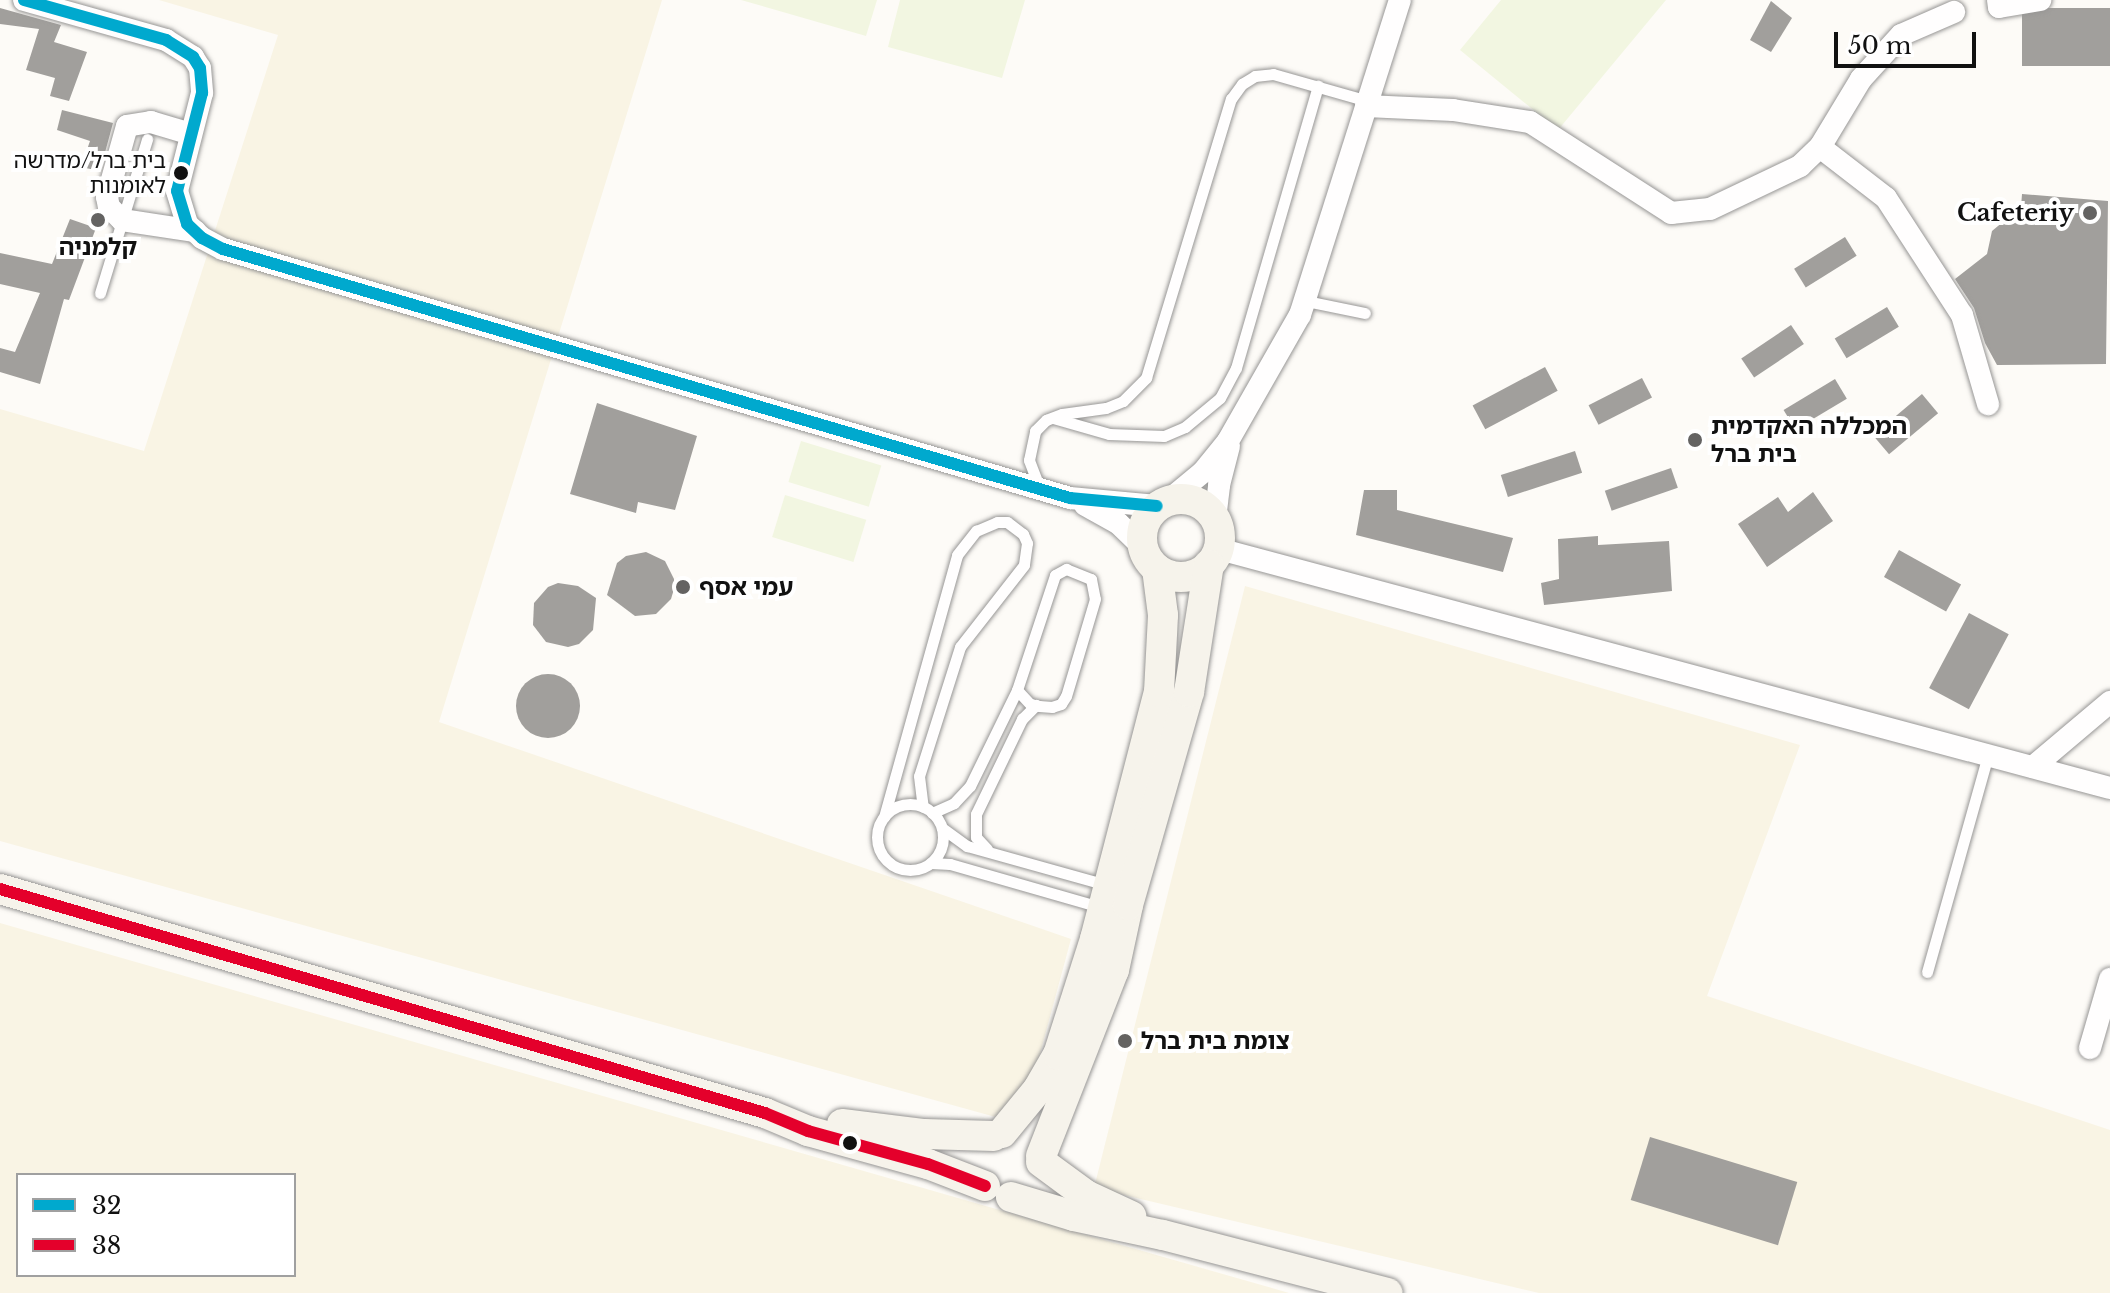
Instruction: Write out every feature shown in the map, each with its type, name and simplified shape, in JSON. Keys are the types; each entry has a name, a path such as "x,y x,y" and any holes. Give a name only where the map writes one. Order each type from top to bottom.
{"main road":[{"path":"1215,544 1189,692 1112,899 1095,939 1058,1055 1038,1089 998,1135 983,1145 977,1159 978,1173 998,1192 1025,1193 1036,1183 1041,1159 1114,970 1112,899 1159,692 1163,615 1143,527 1163,504 1193,500 1204,506 1215,544"},
{"path":"1150,558 1179,577 1193,576 1215,544"},
{"path":"0,889 765,1113 808,1131 928,1164 998,1192 1074,1216 1163,1235 1388,1293"},
{"path":"765,1113 924,1134 1022,1134 1034,1143 1041,1159 1086,1195 1163,1235"}],"street":[{"path":"24,0 182,47 200,68 203,81 177,191 180,209 195,231"},
{"path":"191,134 151,122 127,126 107,197 109,207 122,220 195,231 236,255 1070,498 1163,504 1203,472 1233,433 1277,361 1306,301 1400,0"},
{"path":"1998,0 1999,7 2040,0"},
{"path":"1367,104 1453,110 1530,122 1671,213 1710,209 1800,166 1820,147 1861,79 1901,35 1954,12"},
{"path":"1820,147 1886,198 1962,315 1988,404"},
{"path":"1233,433 1219,485 1215,544 2110,788"},
{"path":"1070,498 1118,523 1150,558"},
{"path":"2033,767 2110,702"},
{"path":"2090,1048 2110,979"}],"lane":[{"path":"1041,490 1033,475 1029,446 1035,431 1052,418 1123,401 1146,378 1231,99 1242,84 1255,76 1273,74 1367,104"},
{"path":"1052,418 1109,434 1164,436 1185,427 1220,398 1236,368 1318,86"},
{"path":"100,293 147,139"},
{"path":"1306,301 1365,313"},
{"path":"997,522 1007,522 1023,534 1027,543 1024,565 960,647 919,776 928,810 953,839 1112,899 950,864 931,863 912,871 893,866 885,859 877,840 957,555 976,531 997,522"},
{"path":"884,817 903,805 928,810 954,803 970,786 1017,690 1055,575 1066,569 1086,574 1095,588 1095,599 1066,696 1061,704 1052,707 1036,705 1017,690"},
{"path":"990,852 976,837 976,814 1022,719 1036,705"},
{"path":"1927,972 1988,755"},
{"path":"931,863 942,847 942,828"}],"shaded area":[{"path":"159,0 662,0 439,722 1071,939 1021,1124 0,841 0,409 144,451 278,35"},
{"path":"1245,586 1800,745 1707,996 2110,1130 2110,1293 1539,1293 1094,1188"},
{"path":"0,923 1289,1293 0,1293"}],"green space":[{"path":"741,0 877,0 866,36"},
{"path":"900,0 1025,0 1002,78 888,47"},
{"path":"1501,0 1666,0 1558,130 1460,50"},
{"path":"801,441 881,466 869,507 788,482"},
{"path":"785,495 866,520 853,562 772,537"}],"building":[{"path":"1771,1 1792,18 1771,52 1750,40"},
{"path":"0,8 61,25 54,42 87,52 69,101 50,96 55,78 26,70 39,29 0,24"},
{"path":"2022,8 2110,8 2110,66 2022,66"},
{"path":"62,110 113,123 100,171 81,167 90,141 57,130"},
{"path":"2022,194 2108,201 2106,364 1997,365 1985,343 1974,308 1955,279 1987,254 1992,231 2004,221 2020,220"},
{"path":"70,219 96,228 69,300 64,299 40,384 0,372 0,348 15,352 40,293 0,284 0,253 52,264"},
{"path":"1845,237 1857,256 1806,287 1794,269"},
{"path":"1887,307 1899,327 1847,358 1835,338"},
{"path":"1791,325 1804,344 1754,378 1741,359"},
{"path":"1545,367 1558,391 1485,429 1473,405"},
{"path":"1642,378 1652,398 1599,425 1589,405"},
{"path":"1835,379 1847,399 1795,430 1784,410"},
{"path":"1922,394 1938,413 1889,454 1873,435"},
{"path":"597,403 697,436 675,510 638,502 636,513 570,494"},
{"path":"1575,451 1582,473 1508,497 1501,475"},
{"path":"1671,468 1678,488 1612,511 1605,491"},
{"path":"1364,490 1397,490 1397,510 1513,538 1503,572 1356,535"},
{"path":"1813,492 1833,521 1767,567 1738,524 1778,497 1788,512"},
{"path":"1598,536 1598,545 1669,541 1672,591 1544,605 1541,583 1559,579 1558,539"},
{"path":"1899,550 1961,584 1946,612 1884,577"},
{"path":"646,552 665,561 674,579 674,589 671,599 656,614 635,616 607,595 617,563 626,556"},
{"path":"558,583 578,586 596,598 593,630 579,644 568,647 546,642 533,625 534,603 548,587"},
{"path":"1969,613 2009,634 1969,709 1929,688"},
{"path":"542,674 554,674 571,683 578,694 578,718 571,729 554,738 542,738 530,733 521,724 516,712 516,700 521,688 530,679"},
{"path":"1650,1137 1797,1182 1778,1245 1631,1200"}],"transit line":[{"name":"32","path":"24,0 166,40 193,57 200,68 202,93 177,191 187,224 202,238 223,249 1070,498 1157,506"},
{"name":"38","path":"0,889 765,1113 808,1131 928,1164 985,1186"}],"place":[{"name":"בית ברל/מדרשה לאומנות","path":"181,173"},
{"name":"Cafeteriy","path":"2090,213"},
{"name":"קלמניה","path":"98,220"},
{"name":"המכללה האקדמית בית ברל","path":"1695,440"},
{"name":"עמי אסף","path":"683,587"},
{"name":"צומת בית ברל","path":"1125,1041"}]}
